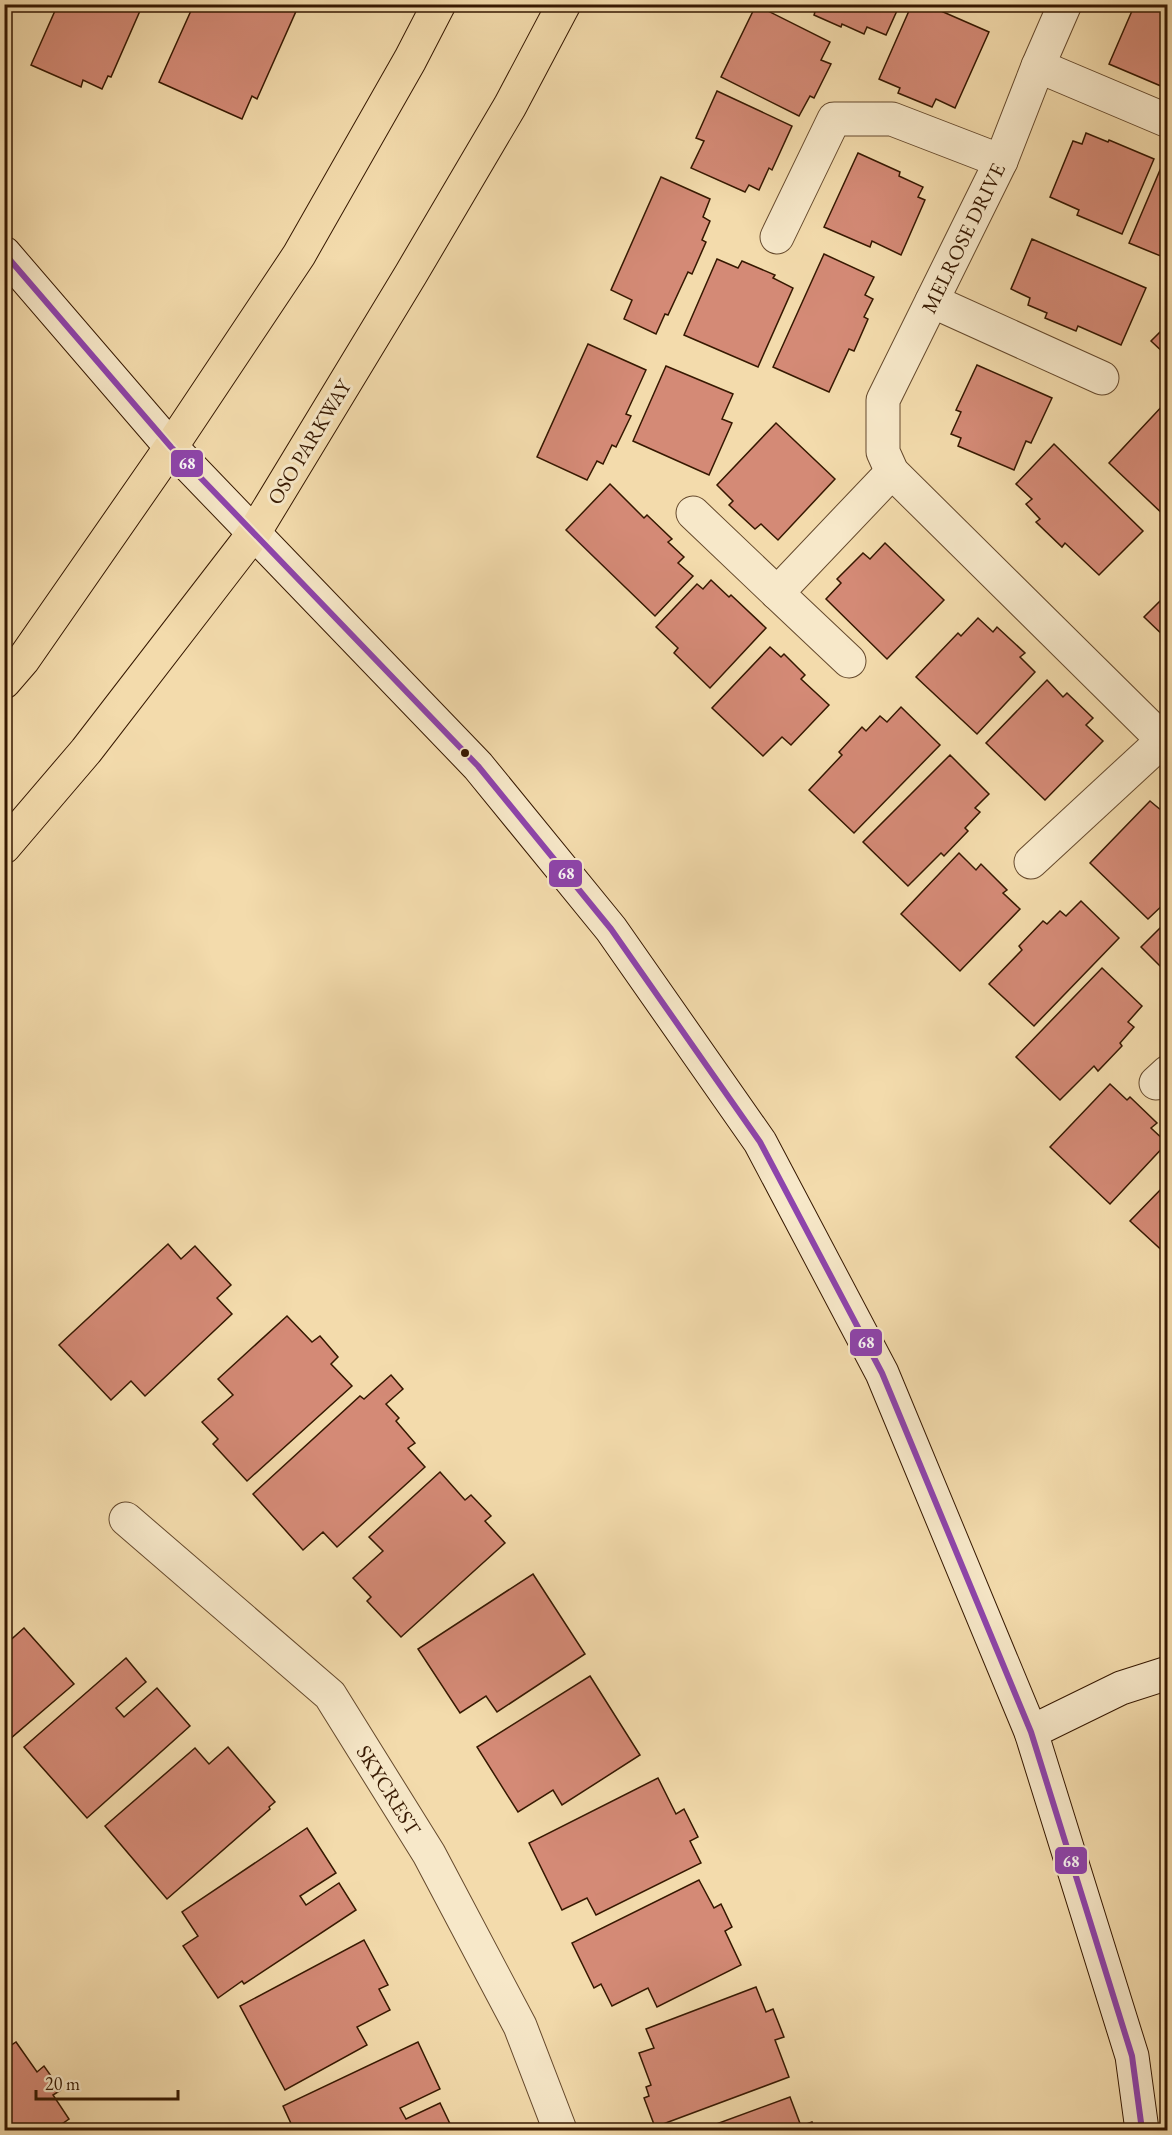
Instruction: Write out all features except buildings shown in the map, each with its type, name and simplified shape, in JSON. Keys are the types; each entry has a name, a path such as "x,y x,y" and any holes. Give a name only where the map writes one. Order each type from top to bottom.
{"main road":[{"path":"4,682 23,660 171,447 299,255 404,71 439,4"},
{"name":"OSO PARKWAY","path":"4,847 86,751 254,533 499,126 564,4"}],"street":[{"name":"MELROSE DRIVE","path":"1065,4 1001,161 883,400 883,452 892,472 1165,743"},
{"path":"1038,66 1167,121"},
{"path":"777,237 834,119 892,119 1001,161"},
{"path":"4,253 171,447 478,766 611,929 760,1142 882,1373 1031,1732 1132,2056 1142,2130"},
{"path":"932,301 1102,378"},
{"path":"777,593 892,472"},
{"path":"693,513 849,661"},
{"path":"1031,862 1165,743"},
{"name":"SKYCREST","path":"126,1519 330,1695 429,1854 519,2026 560,2130"},
{"path":"1031,1732 1121,1688 1167,1673"}],"transit line":[{"name":"68","path":"4,253 171,447 478,766 611,929 760,1142 882,1373 1031,1732 1132,2056 1142,2130"}]}
